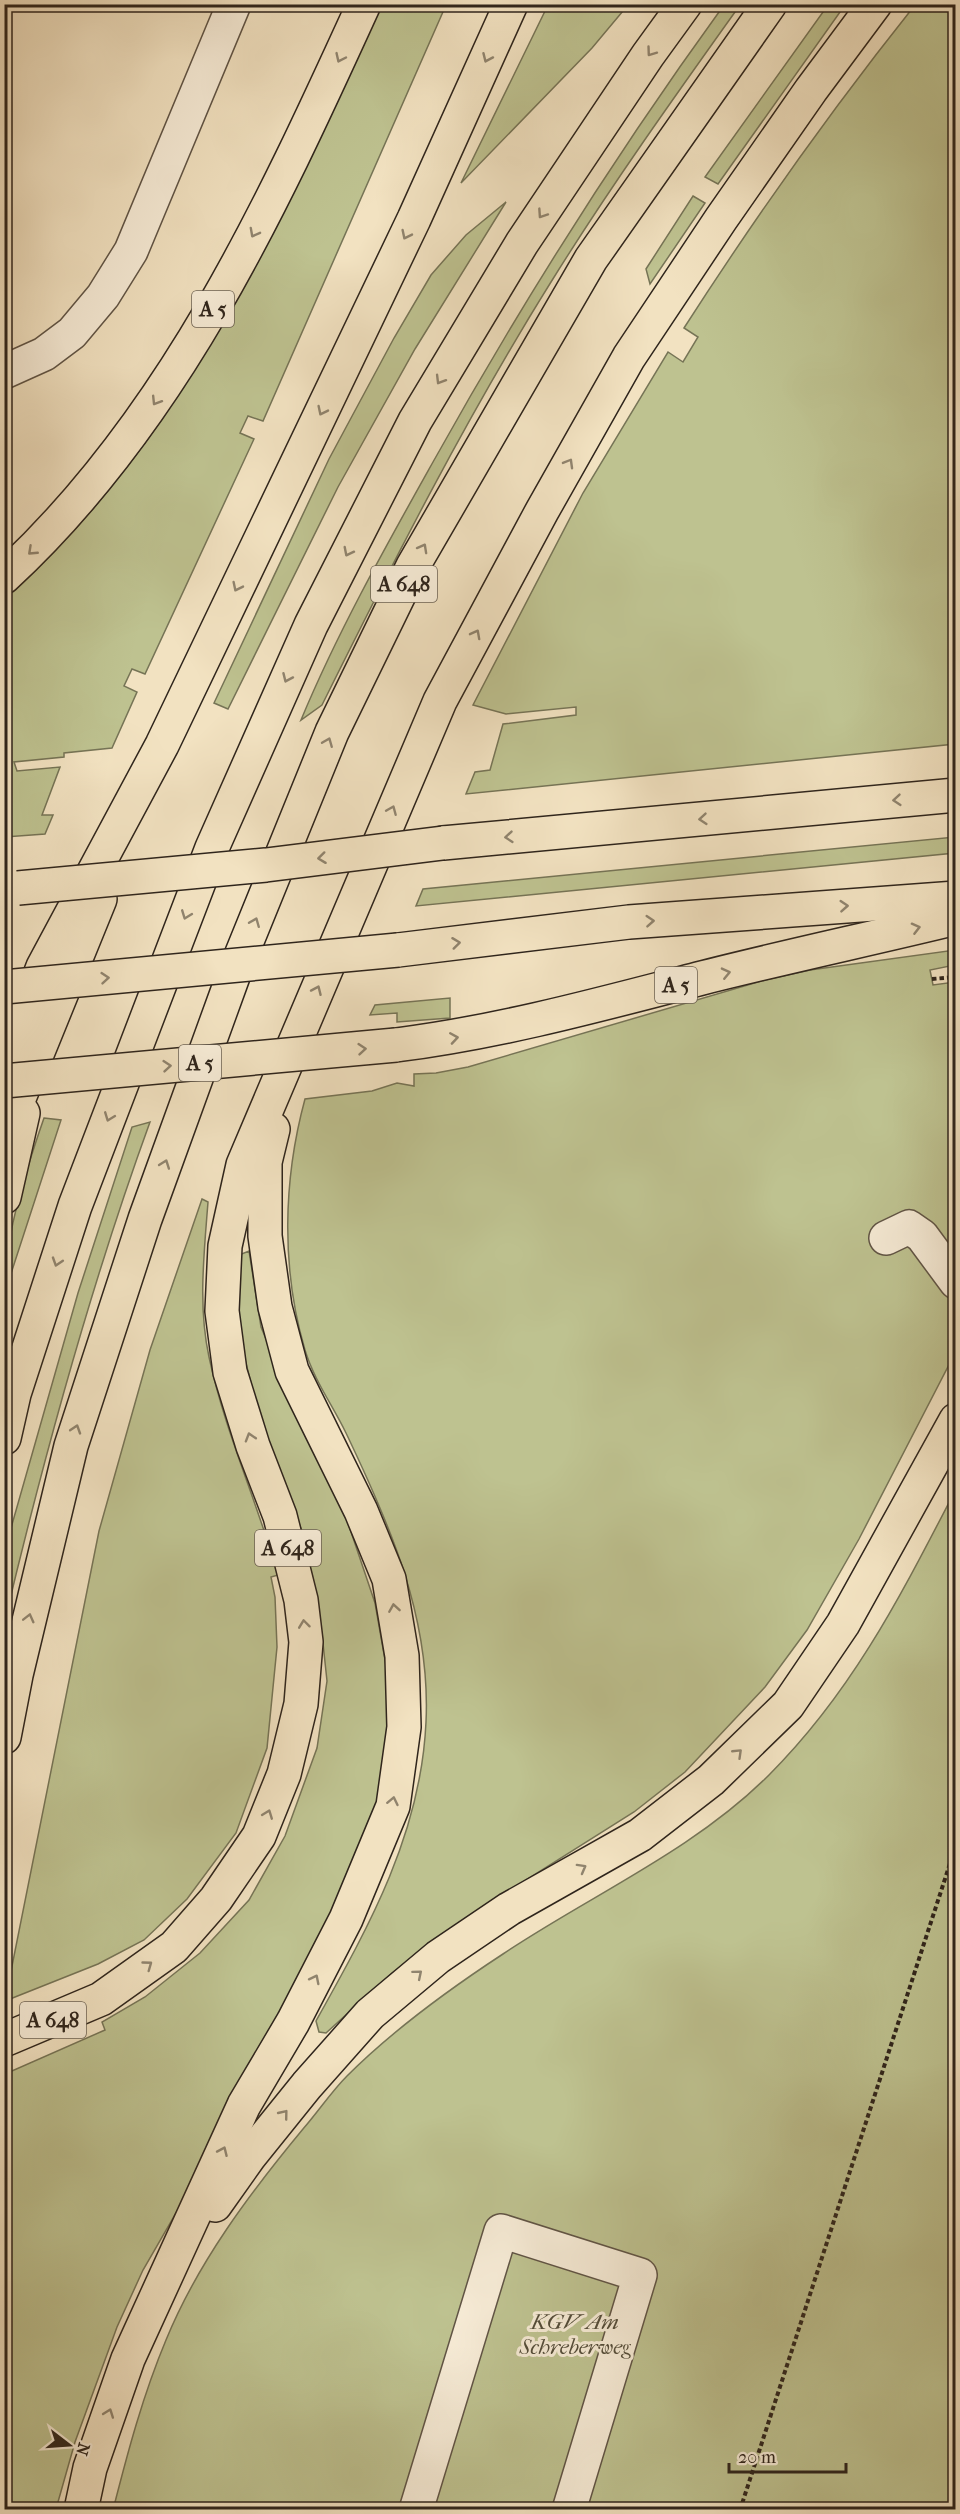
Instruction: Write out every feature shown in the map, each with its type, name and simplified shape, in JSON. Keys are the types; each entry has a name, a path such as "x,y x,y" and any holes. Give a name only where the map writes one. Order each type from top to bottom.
{"highway":[{"name":"A 5","path":"4,577 50,535 101,476 150,411 204,326 261,220 364,4"},
{"path":"4,1135 43,967 162,745 414,219 511,4"},
{"name":"A 648","path":"4,1438 14,1394 75,1206 212,848 311,625 415,421 516,253 648,55 685,4"},
{"name":"A 648","path":"4,1737 16,1675 71,1446 146,1219 236,968 332,732 413,566 591,259 770,4"},
{"name":"A 648","path":"4,2040 101,1999 174,1947 228,1881 259,1836 284,1774 301,1704 306,1642 301,1600 280,1516 253,1446 230,1372 222,1311 225,1246 243,1165 440,702 542,511 636,347 740,191 875,4"},
{"path":"11,889 266,865 443,843 956,795"},
{"path":"4,987 398,950 629,922 956,898"},
{"name":"A 5","path":"4,1081 396,1046 460,1037 569,1013 701,978 956,918"},
{"path":"81,2510 90,2468 128,2359 244,2105 293,2022 346,1919 393,1806 404,1727 402,1656 389,1580 361,1511 292,1371 275,1307 265,1236 265,1162 293,1043"},
{"path":"4,1197 20,1065"},
{"path":"174,2262 249,2157 307,2085 370,2014 438,1957 509,1909 640,1835 711,1780 788,1705 843,1624 956,1420"}],"lane":[{"path":"4,372 44,354 72,333 103,296 130,251 234,4"},
{"path":"886,1238 909,1227 922,1236 956,1282"},
{"path":"416,2510 501,2230 640,2275 569,2510"}],"path":[{"path":"932,980 956,977"},
{"path":"740,2510 956,1845"}],"green space":[{"path":"380,5 446,5 263,421 248,416 240,433 254,439 145,674 132,669 124,686 137,692 112,748 64,753 64,757 14,762 17,771 60,767 42,815 53,815 45,834 5,837 4,600 69,536 126,468 177,397 264,246"},
{"path":"548,5 628,5 592,48 461,183"},
{"path":"724,5 740,5 667,108 551,282 460,438 403,544 322,705 301,720 363,589 466,403 572,229 646,116"},
{"path":"828,5 845,5 718,184 705,177"},
{"path":"915,5 955,5 955,744 466,794 475,772 490,770 503,724 576,715 576,707 506,714 473,705 583,493 668,352 683,362 698,337 684,328 795,164"},
{"path":"693,196 705,203 650,284 646,269"},
{"path":"506,202 415,349 338,487 228,709 214,703 329,459 394,338 431,275 466,235"},
{"path":"955,837 955,853 416,906 423,889"},
{"path":"955,950 955,965 930,970 933,985 955,982 955,1264 941,1276 955,1301 955,1353 859,1539 807,1630 765,1687 685,1772 634,1812 472,1914 392,1973 326,2033 319,2032 316,2021 373,1914 403,1841 422,1763 426,1722 426,1683 422,1646 414,1609 392,1537 346,1433 313,1372 297,1319 289,1256 289,1193 292,1161 305,1099 372,1091 397,1083 414,1086 414,1074 436,1073 468,1067 765,980 810,970"},
{"path":"450,998 450,1018 397,1022 397,1013 370,1015 375,1005"},
{"path":"44,1118 61,1120 5,1292 12,1226 23,1181"},
{"path":"150,1122 128,1183 70,1369 5,1620 5,1556 11,1528 78,1293 132,1127"},
{"path":"202,1199 208,1202 203,1300 209,1357 232,1439 278,1575 271,1577 275,1597 277,1647 267,1748 236,1833 187,1899 144,1940 98,1964 5,2001 99,1531 150,1350"},
{"path":"249,1251 261,1327 302,1425 346,1517 375,1603 391,1694 386,1769 368,1835 342,1899 198,2175 143,2270 117,2327 75,2442 56,2509 5,2510 5,2074 105,2030 102,2022 145,1997 200,1953 249,1900 285,1836 317,1748 327,1681 322,1634 302,1531 261,1422 238,1332 239,1255"},
{"name":"KGV Am Schreberweg","path":"955,1491 955,2509 113,2510 150,2381 166,2340 193,2283 245,2203 335,2089 383,2043 442,1996 537,1932 640,1871 708,1827 769,1775 799,1743 851,1676 895,1604"}]}
